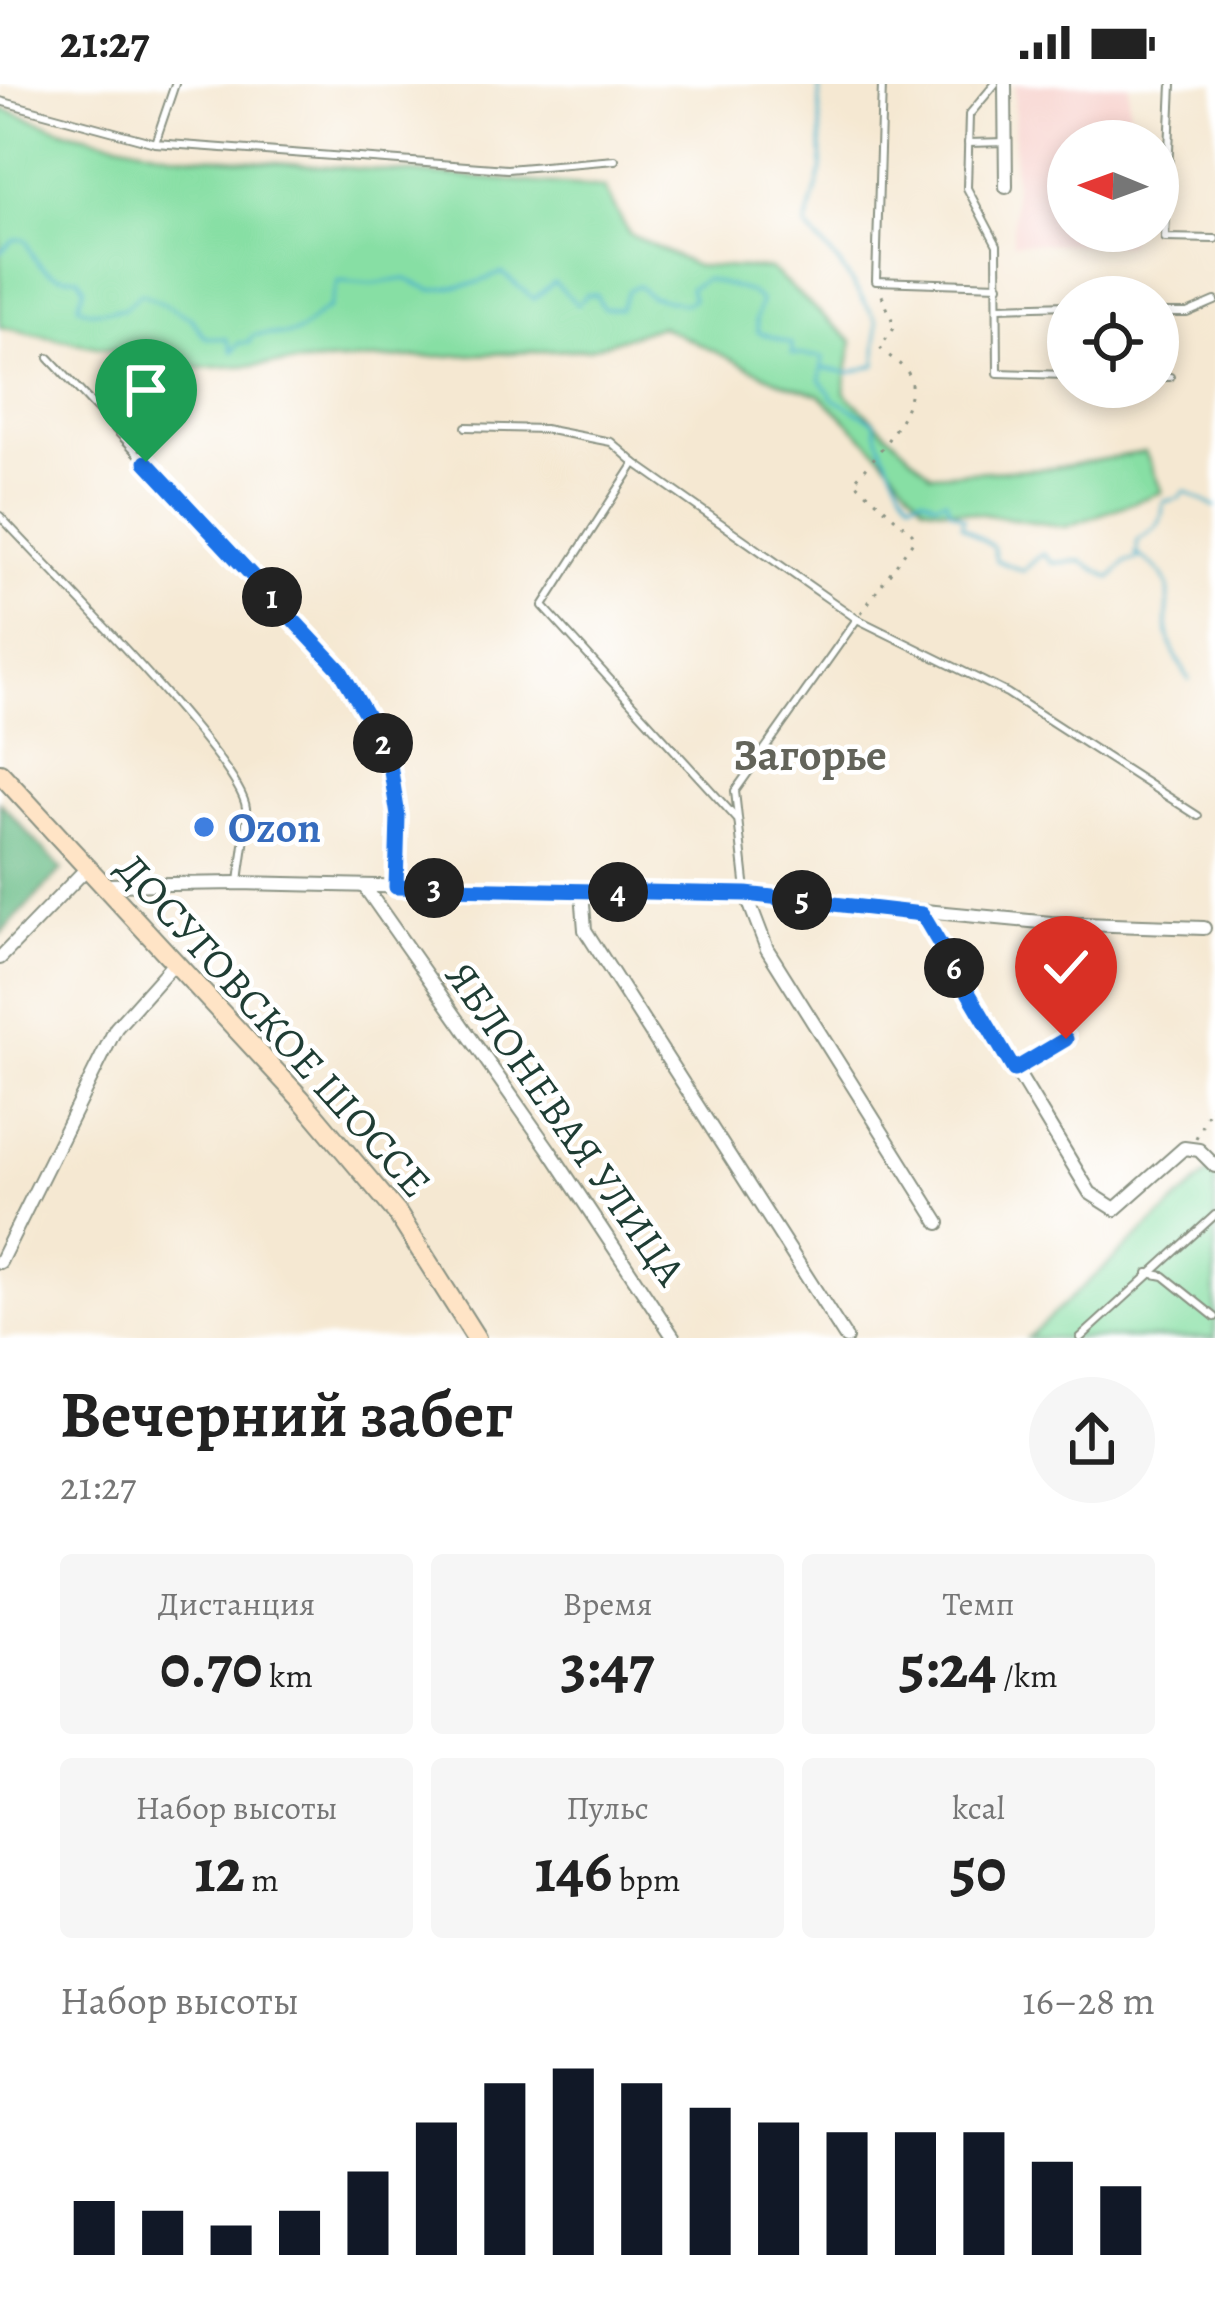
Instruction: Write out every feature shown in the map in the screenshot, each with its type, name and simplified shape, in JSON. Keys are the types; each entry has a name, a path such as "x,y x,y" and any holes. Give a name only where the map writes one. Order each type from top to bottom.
{"main road":[{"name":"ДОСУГОВСКОЕ ШОССЕ","path":"0,772 301,1099 397,1213 476,1338"}],"street":[{"path":"1005,84 1006,187"},
{"path":"0,958 87,868"},
{"path":"104,885 238,883 746,894 922,914 1204,928"},
{"name":"ЯБЛОНЕВАЯ УЛИЦА","path":"364,886 674,1338"},
{"path":"582,891 585,930 846,1338"},
{"path":"746,894 767,949 939,1222"},
{"path":"922,914 1090,1193 1115,1209 1184,1148 1199,1150 1215,1166"},
{"path":"0,1262 116,1028 175,962"}],"lane":[{"path":"155,143 175,84"},
{"path":"882,84 876,281 999,285"},
{"path":"995,84 969,115 968,188 997,245 998,373 1047,374"},
{"path":"1172,84 1165,238 1215,238"},
{"path":"0,101 155,143 506,169 615,160"},
{"path":"968,142 1006,142"},
{"path":"1179,313 1215,301"},
{"path":"999,307 1047,306"},
{"path":"50,358 340,670 388,752 398,816 396,887"},
{"path":"466,427 544,429 611,442 856,619 1007,693 1198,816"},
{"path":"634,463 543,606 739,822"},
{"path":"0,517 195,728 232,778 246,805 238,883"},
{"path":"746,894 735,791 856,619"},
{"path":"1014,1070 1066,1039"},
{"path":"1080,1338 1215,1214"},
{"path":"1148,1273 1164,1276 1215,1316"}],"path":[{"path":"856,619 914,540 854,481 892,435 912,390 908,372 880,347 896,327 876,281"},
{"path":"1184,1148 1194,1143 1215,1096"}],"shaded area":[{"path":"1015,84 1129,84 1129,120 1047,120 1047,243 1013,243"}],"green space":[{"path":"0,108 66,131 174,154 604,188 629,234 696,266 770,269 852,341 844,392 931,474 1053,468 1145,452 1162,492 1066,527 924,505 882,455 820,395 660,326 589,349 199,368 0,327"},
{"path":"0,802 62,870 0,934"},
{"path":"1215,1167 1215,1338 1027,1338"}],"waterway":[{"path":"819,84 822,168 806,227 840,265 877,321 876,365 849,373 822,368"},
{"path":"0,252 15,239 26,240 44,269 78,277 84,287 78,306 90,311 124,309 141,293 191,318 205,337 227,339 232,352 252,336 290,334 304,328 329,308 338,281 372,284 405,279 432,290 473,284 502,273 534,299 554,282 578,305 586,294 596,295 603,308 620,308 628,290 638,286 650,296 684,304 693,299 690,288 705,279 750,292 761,301 758,332 792,344 792,354 823,357 820,379 834,399 875,422 889,463 911,500 922,496 936,502 946,499 950,510 964,518 961,525 993,547 996,560 1023,571 1043,553 1052,563 1081,561 1111,578 1126,562 1138,559 1137,541 1157,526 1163,502 1185,491 1215,507"},
{"path":"1135,553 1163,575 1169,595 1167,630 1189,680"}],"place":[{"name":"Ozon","path":"204,827"}],"district":[{"name":"Загорье","path":"810,755"}],"route":[{"path":"146,462 340,670 388,752 398,816 396,887 746,894 922,914 1014,1070 1066,1039"}]}
